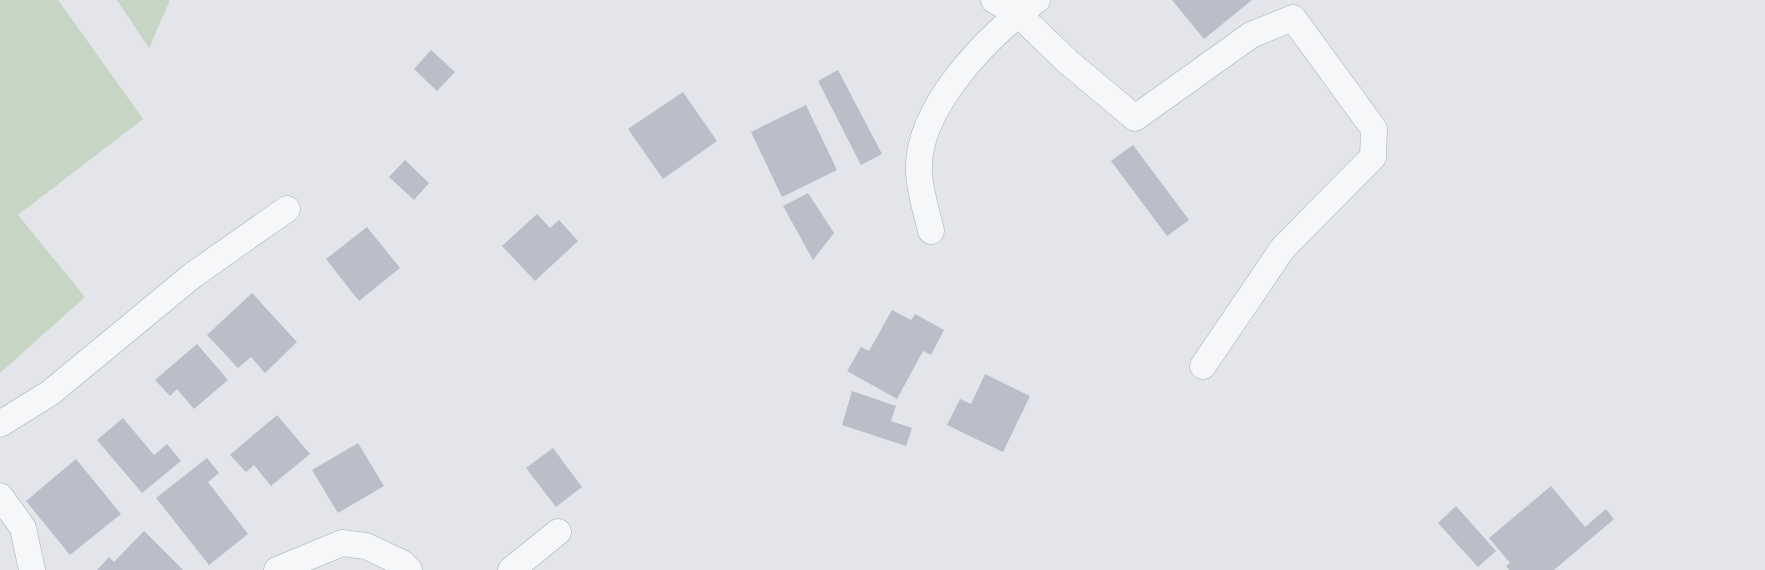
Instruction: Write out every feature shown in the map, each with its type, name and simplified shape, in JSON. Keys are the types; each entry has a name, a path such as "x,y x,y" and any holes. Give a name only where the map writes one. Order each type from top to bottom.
{"street":[{"path":"994,0 1028,7 1067,61 1135,118 1251,35 1293,18 1374,129 1373,157 1282,248 1203,366"},
{"path":"931,231 919,173 921,142 934,111 972,57 1028,7"},
{"path":"0,424 50,393 193,275 287,209"},
{"path":"0,496 23,528 32,570"},
{"path":"511,570 558,532"},
{"path":"276,570 342,543 366,546 410,570"}],"green space":[{"path":"0,0 58,0 143,119 18,215 85,297 0,373"},
{"path":"117,0 170,0 149,48"}],"building":[{"path":"1172,0 1252,0 1204,39"},
{"path":"431,50 455,72 437,91 414,69"},
{"path":"838,70 882,154 861,165 818,81"},
{"path":"683,92 717,141 663,179 628,129"},
{"path":"806,105 837,170 782,197 751,132"},
{"path":"1133,145 1189,220 1167,236 1111,161"},
{"path":"405,160 429,183 414,200 389,177"},
{"path":"808,193 834,233 813,260 783,206"},
{"path":"537,214 550,228 559,220 578,241 535,281 502,246"},
{"path":"367,227 400,268 359,301 326,259"},
{"path":"252,293 297,342 265,373 251,357 238,368 207,335"},
{"path":"892,310 911,320 915,314 944,330 931,355 923,351 897,399 847,371 861,347 869,351"},
{"path":"197,344 228,380 194,409 177,389 170,396 155,380"},
{"path":"985,374 1030,396 1003,452 947,425 960,399 971,404"},
{"path":"852,391 896,406 891,421 912,428 906,446 842,425"},
{"path":"277,415 310,454 271,486 254,465 246,472 230,455"},
{"path":"123,418 154,455 167,444 181,461 142,493 97,440"},
{"path":"358,443 384,486 338,513 312,470"},
{"path":"553,448 582,487 556,507 526,468"},
{"path":"207,458 219,473 208,482 248,534 209,565 156,498"},
{"path":"76,459 121,514 70,555 26,501"},
{"path":"1551,486 1585,527 1606,509 1614,519 1554,570 1509,570 1506,566 1510,563 1489,538"},
{"path":"1456,506 1496,551 1478,567 1438,523"},
{"path":"144,531 183,570 97,570 109,557 114,562"}]}
